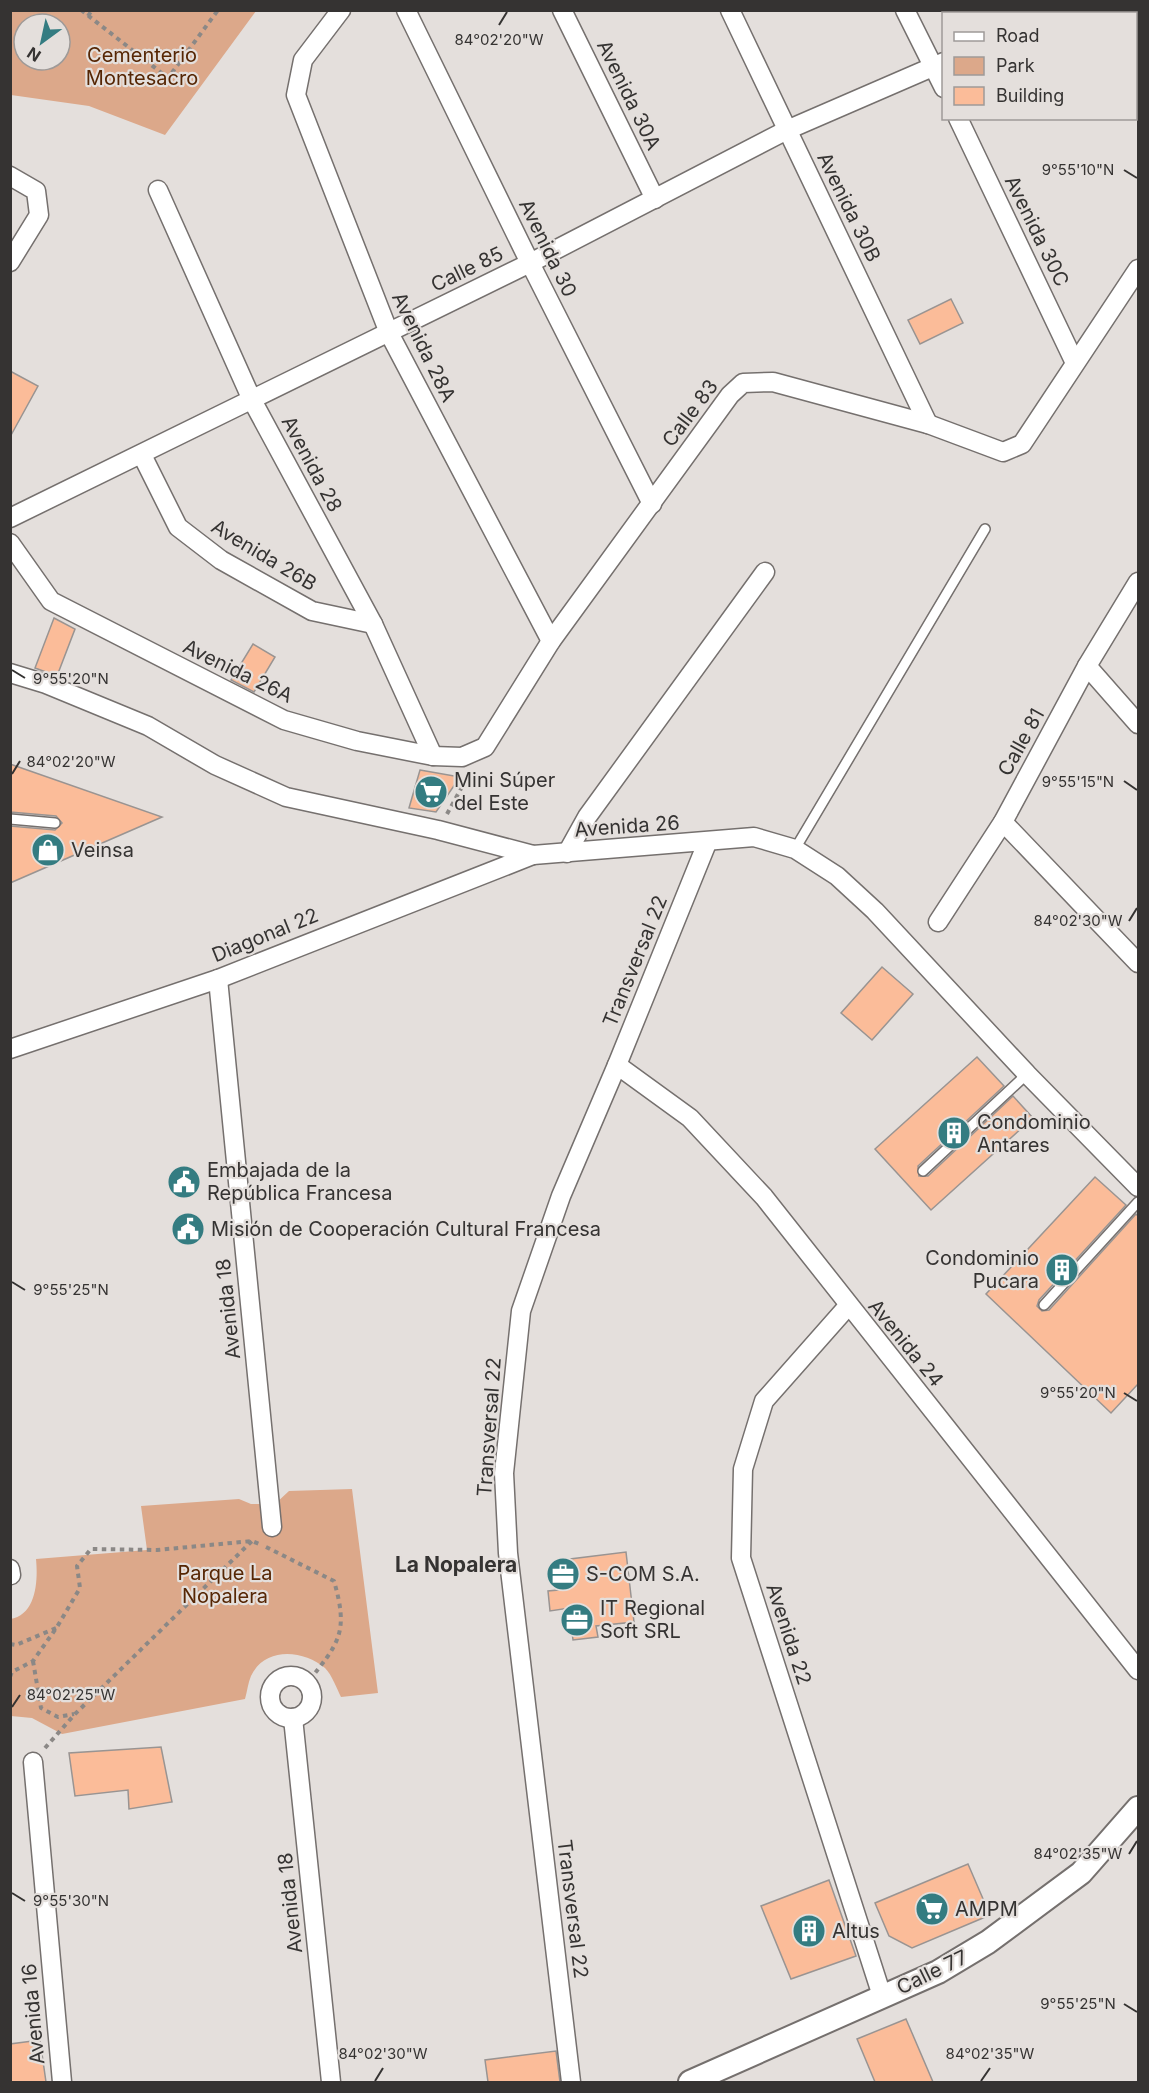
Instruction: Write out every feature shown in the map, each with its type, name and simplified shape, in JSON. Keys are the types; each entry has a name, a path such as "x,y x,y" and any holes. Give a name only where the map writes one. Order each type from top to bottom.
{"street":[{"name":"Avenida 28A","path":"341,10 303,60 296,95 389,333 551,641"},
{"name":"Avenida 30","path":"406,10 652,504"},
{"name":"Avenida 30A","path":"562,10 655,199"},
{"name":"Avenida 30B","path":"730,10 928,424"},
{"path":"905,10 938,64 942,80"},
{"path":"1050,12 1057,10"},
{"name":"Calle 85","path":"10,518 530,263 787,130 938,64"},
{"name":"Avenida 30C","path":"959,120 1076,363"},
{"path":"10,176 36,191 39,215 10,262"},
{"name":"Avenida 28","path":"158,190 252,400 373,624 433,756"},
{"name":"Calle 83","path":"485,747 551,641 730,395 743,383 773,382 928,424 1003,452 1022,444 1138,269"},
{"name":"Avenida 26B","path":"142,455 178,527 221,560 312,611 373,624"},
{"name":"Avenida 26A","path":"10,543 51,601 284,720 357,741 433,756 462,757 485,747"},
{"path":"567,853 587,817 765,572"},
{"name":"Calle 81","path":"938,922 1003,822 1087,666 1138,582"},
{"path":"1087,666 1138,724"},
{"name":"Avenida 26","path":"10,673 45,684 148,726 214,765 286,797 438,830 533,855 707,843 754,837 795,849 837,876 875,911 1027,1074 1138,1187"},
{"path":"1003,822 1138,963"},
{"name":"Transversal 22","path":"572,2082 516,1638 504,1473 521,1311 561,1196 707,843"},
{"name":"Diagonal 22","path":"10,1049 218,979 533,855"},
{"name":"Avenida 18","path":"218,979 272,1527"},
{"name":"Avenida 24","path":"617,1065 690,1118 764,1197 1138,1670"},
{"name":"Avenida 22","path":"848,1306 764,1401 743,1469 741,1558 882,1996"},
{"path":"10,1569 11,1575"},
{"path":"289,1676 302,1679 307,1683 312,1702 305,1713 292,1718 285,1717 274,1709 270,1695 272,1688 282,1678 289,1676"},
{"name":"Avenida 18","path":"292,1718 331,2082"},
{"name":"Avenida 16","path":"33,1762 62,2082"},
{"name":"Calle 77","path":"690,2082 938,1972 988,1942 1081,1873 1138,1808"}],"lane":[{"path":"795,849 985,529"},
{"path":"10,819 55,823"},
{"path":"923,1171 1027,1074"},
{"path":"1044,1305 1138,1202"}],"path":[{"path":"81,10 168,78 218,10"},
{"path":"88,16 92,10"},
{"path":"438,830 485,747"},
{"path":"33,1762 75,1714 252,1541"},
{"path":"10,1677 12,1672 33,1661 57,1627 80,1588 77,1566 91,1549 158,1550 252,1541 291,1558 334,1581 342,1610 336,1646 307,1683"},
{"path":"10,1644 16,1645 57,1627"},
{"path":"33,1661 41,1708 58,1717 75,1714"}],"green space":[{"name":"Cementerio Montesacro","path":"11,10 256,10 165,135 89,106 11,95"},
{"name":"Parque La Nopalera","path":"352,1489 378,1693 341,1697 325,1668 307,1657 285,1654 275,1656 257,1666 251,1676 245,1699 62,1734 32,1718 11,1716 10,1619 26,1611 31,1604 36,1586 36,1559 147,1550 141,1506 239,1499 251,1504 275,1504 289,1491"}],"building":[{"path":"951,299 963,323 920,344 908,320"},
{"path":"10,371 38,386 10,437"},
{"path":"54,618 75,629 57,676 35,668"},
{"path":"253,644 275,657 254,692 231,680"},
{"name":"Veinsa","path":"10,764 162,817 10,883 10,826 55,830 62,823 56,816 10,812"},
{"name":"Mini Súper del Este","path":"420,770 460,777 436,812 409,808"},
{"path":"882,967 913,994 872,1040 841,1013"},
{"name":"Condominio Antares","path":"977,1057 1004,1086 918,1166 919,1176 928,1176 1013,1096 1033,1118 931,1210 875,1149"},
{"path":"1095,1177 1126,1205 1039,1300 1037,1306 1042,1311 1049,1310 1136,1214 1138,1216 1138,1384 1111,1413 986,1294"},
{"path":"626,1552 634,1622 596,1626 598,1637 573,1640 569,1608 550,1611 548,1591 558,1590 554,1561"},
{"path":"161,1747 172,1802 129,1809 128,1790 75,1796 69,1753"},
{"name":"AMPM","path":"968,1864 990,1915 912,1948 889,1936 875,1903"},
{"name":"Altus","path":"829,1880 856,1956 791,1979 761,1906"},
{"path":"906,2019 933,2082 875,2082 857,2039"},
{"path":"40,2040 46,2082 10,2082 10,2044"},
{"path":"556,2051 560,2082 488,2082 485,2060"}],"place":[{"name":"Mini Súper del Este","path":"431,792"},
{"name":"Veinsa","path":"48,850"},
{"name":"Condominio Antares","path":"954,1133"},
{"name":"Embajada de la República Francesa","path":"184,1182"},
{"name":"Misión de Cooperación Cultural Francesa","path":"188,1229"},
{"name":"Condominio Pucara","path":"1062,1270"},
{"name":"S-COM S.A.","path":"563,1574"},
{"name":"IT Regional Soft SRL","path":"577,1620"},
{"name":"AMPM","path":"932,1909"},
{"name":"Altus","path":"809,1931"}],"district":[{"name":"La Nopalera","path":"456,1564"}]}
